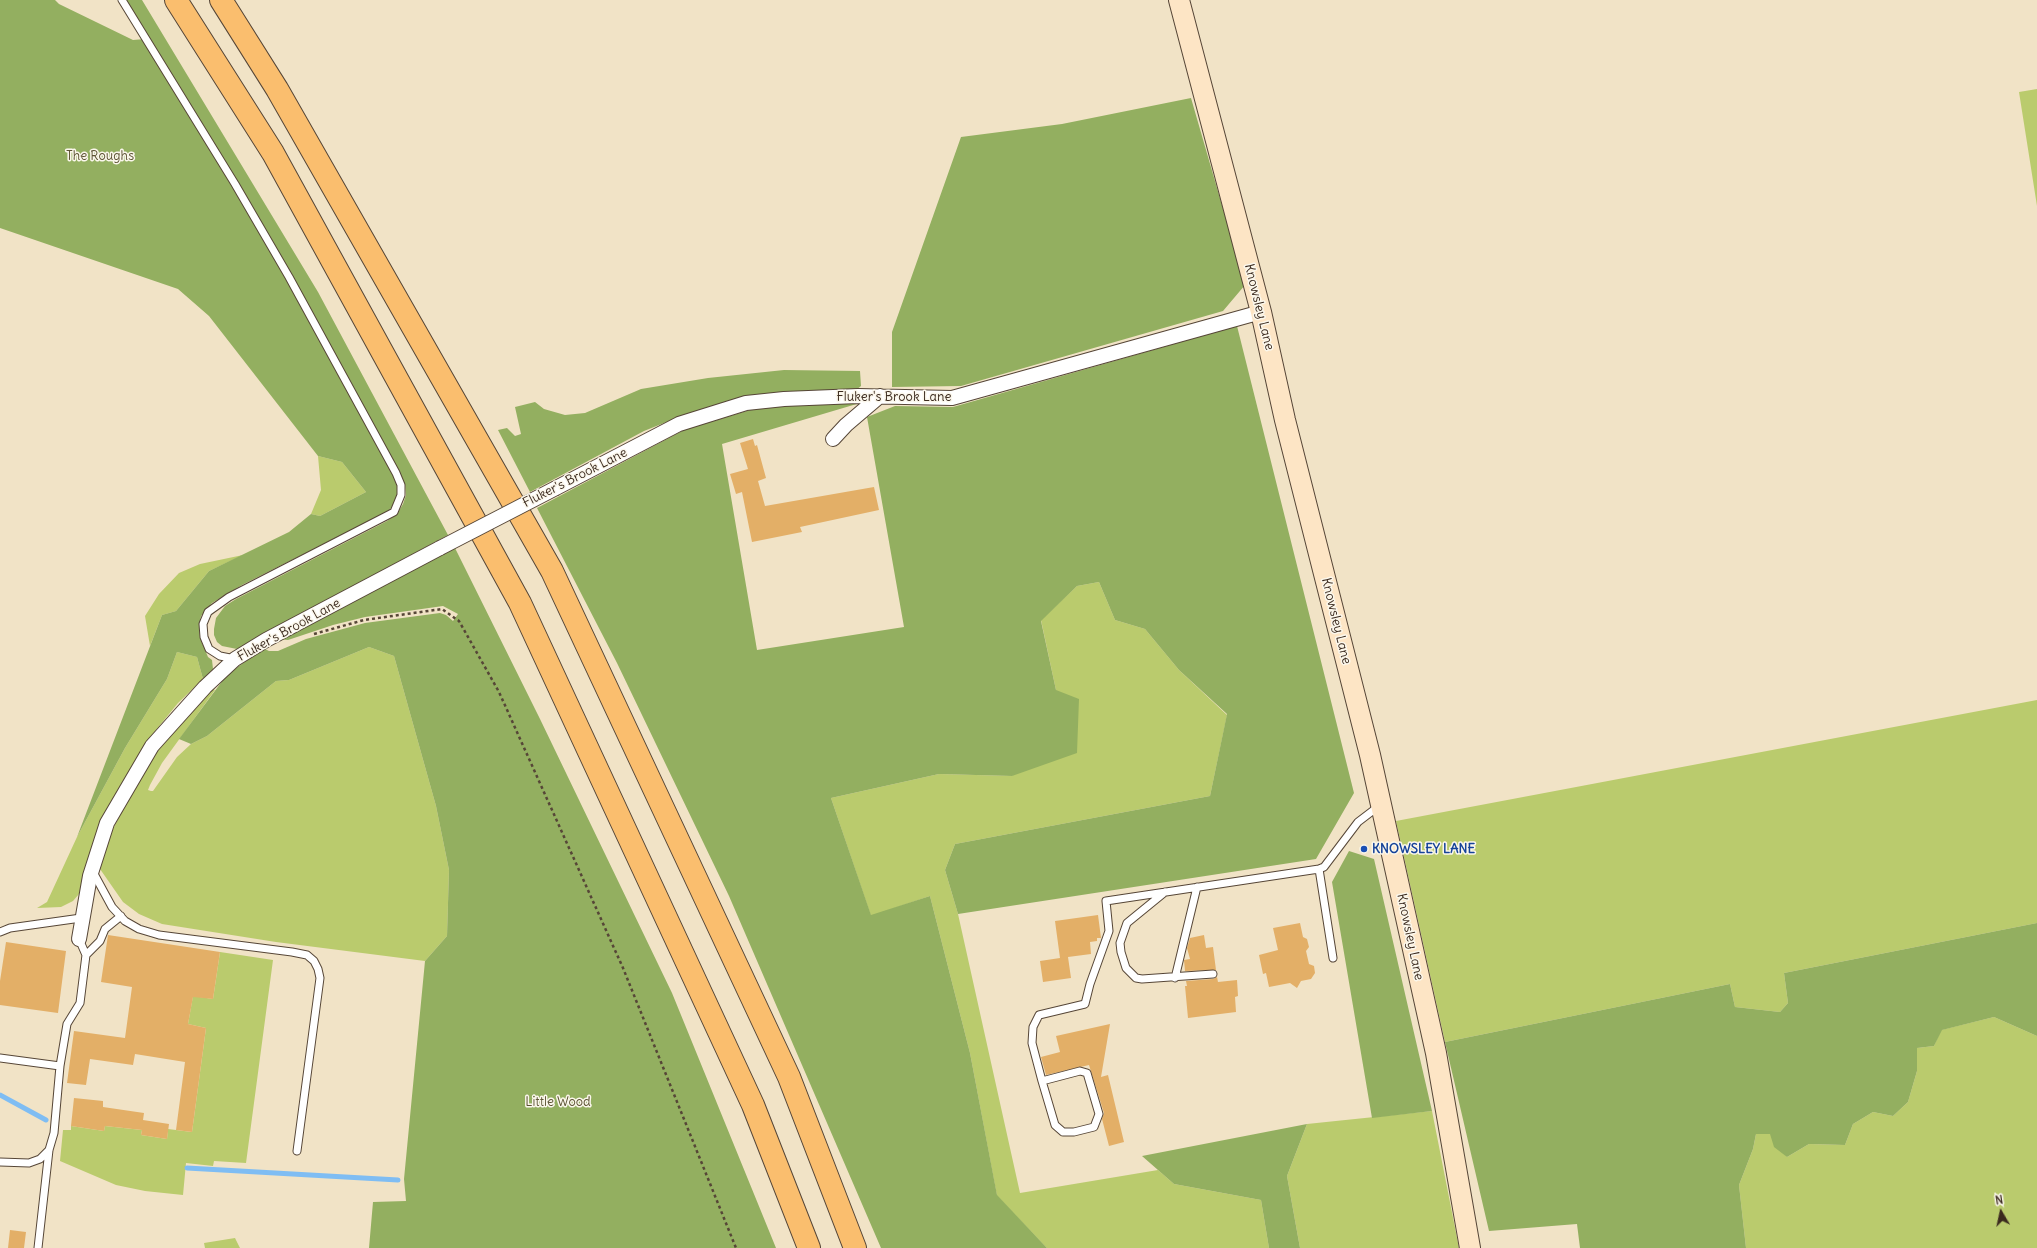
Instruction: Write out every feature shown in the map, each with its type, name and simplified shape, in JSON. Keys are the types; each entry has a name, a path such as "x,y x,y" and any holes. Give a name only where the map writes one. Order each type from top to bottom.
{"highway":[{"path":"176,0 273,153 520,603 753,1105 809,1248"},
{"path":"221,0 277,89 552,571 790,1078 855,1248"}],"main road":[{"name":"Knowsley Lane","path":"1179,0 1261,312 1285,420 1381,805 1436,1053 1470,1248"}],"street":[{"name":"Fluker's Brook Lane","path":"79,939 81,918 92,870 107,823 152,746 205,686 235,660 266,640 679,424 746,403 784,398 880,396 952,398 1261,312"},
{"path":"833,439 846,425 880,396"}],"lane":[{"path":"122,0 235,184 289,277 396,473 401,485 401,496 394,512 229,597 208,612 204,624 204,637 209,649 220,656 235,660"},
{"path":"1042,1081 1080,1071 1087,1073 1099,1114 1094,1127 1074,1132 1063,1132 1054,1125 1042,1081 1032,1043 1033,1027 1039,1015 1085,1004 1090,984 1109,931 1106,901 1319,869 1324,867 1358,822 1381,805"},
{"path":"1319,869 1333,958"},
{"path":"92,870 101,889 121,916 125,921 139,929 159,935 292,952 307,955 314,960 320,978 297,1151"},
{"path":"1176,978 1197,887"},
{"path":"1166,892 1127,923 1120,943 1126,968 1136,978 1142,980 1213,974"},
{"path":"86,955 100,941 105,929 121,916"},
{"path":"0,932 10,928 81,918"},
{"path":"38,1248 49,1150 54,1133 60,1066 67,1024 80,1003 86,955 79,939"},
{"path":"0,1058 60,1066"},
{"path":"0,1162 29,1163 40,1159 49,1150"}],"path":[{"path":"313,634 364,620 442,609 452,614 459,621 499,692 623,968 736,1248"}],"green space":[{"name":"The Roughs","path":"0,0 55,0 59,4 133,40 145,39 124,0 142,0 318,292 448,535 237,649 222,646 217,642 214,635 216,618 225,606 387,521 397,514 406,495 405,484 396,474 398,488 397,499 389,511 242,585 212,603 201,616 199,626 200,638 208,657 212,660 213,669 203,679 197,657 177,652 167,679 125,748 77,837 162,615 176,611 209,571 289,532 311,514 320,516 366,492 342,462 318,456 209,316 178,289 0,228"},
{"path":"2037,89 2037,206 2019,92"},
{"path":"1191,98 1245,285 1223,311 961,386 892,387 892,332 961,137 1062,124"},
{"path":"1237,326 1354,793 1316,859 958,914 945,870 955,844 1210,796 1227,714 1179,670 1145,629 1115,620 1099,582 1077,586 1041,621 1056,690 1079,699 1077,753 1012,776 939,774 831,798 871,915 930,896 970,1053 997,1195 1047,1248 881,1248 729,896 617,663 537,508 684,430 760,407 860,403 722,444 757,650 904,627 867,417 895,406 953,407"},
{"path":"784,370 860,371 861,386 856,390 787,392 720,404 679,417 644,431 530,492 498,430 507,428 515,436 521,434 515,407 535,402 544,409 565,415 585,413 641,389 708,378"},
{"path":"318,456 342,462 366,492 320,516 311,514 321,490"},
{"name":"Little Wood","path":"455,548 540,719 672,993 776,1248 369,1248 373,1202 406,1201 404,1179 425,961 447,936 449,870 436,806 394,656 369,647 289,680 276,681 207,736 191,744 179,739 226,676 263,648 269,651 278,651 306,639 365,623 440,613 446,615 453,621 458,614 443,606 365,617 333,625 288,640 277,639"},
{"path":"243,555 209,571 176,611 162,615 150,646 145,616 159,594 179,573 200,564"},
{"path":"1099,582 1115,620 1145,629 1179,670 1227,715 1210,796 955,844 945,870 958,914 1020,1193 1158,1170 1174,1184 1261,1200 1269,1248 1047,1248 997,1196 970,1053 930,896 871,916 831,798 939,774 1012,776 1056,690 1041,620 1077,586"},
{"path":"369,647 394,656 436,806 449,870 447,936 425,961 276,942 162,924 139,914 123,902 100,869 110,835 132,791 159,746 212,688 215,690 162,763 148,790 153,791 177,757 191,744 207,736 276,681 289,680"},
{"path":"177,652 197,657 203,679 178,703 147,741 123,781 103,818 79,894 73,901 61,907 37,908 47,902 77,837 125,748 167,679"},
{"path":"2037,700 2037,923 1784,973 1788,1003 1780,1012 1735,1007 1730,984 1445,1042 1396,821"},
{"path":"1349,851 1374,859 1432,1111 1372,1118 1332,882"},
{"path":"2037,923 2037,1036 1994,1017 1942,1030 1934,1046 1917,1048 1917,1071 1908,1102 1893,1116 1873,1112 1853,1124 1845,1145 1809,1144 1787,1157 1774,1147 1770,1134 1756,1134 1753,1149 1739,1185 1746,1248 1580,1248 1577,1224 1489,1231 1445,1042 1730,984 1735,1007 1780,1012 1788,1003 1784,973"},
{"path":"220,952 273,960 246,1163 214,1161 213,1166 186,1163 183,1195 145,1191 116,1185 60,1161 63,1130 71,1130 71,1126 104,1131 105,1126 142,1130 141,1135 167,1139 168,1129 192,1132 206,1028 188,1024 193,996 213,999"},
{"path":"1994,1017 2037,1036 2037,1248 1746,1248 1739,1185 1753,1149 1756,1134 1770,1133 1787,1157 1809,1144 1845,1145 1853,1124 1873,1112 1893,1116 1908,1102 1917,1071 1917,1048 1934,1046 1941,1030"},
{"path":"1432,1111 1459,1248 1300,1248 1287,1176 1307,1124"},
{"path":"1307,1124 1287,1176 1300,1248 1269,1248 1261,1200 1174,1184 1142,1156"},
{"path":"235,1238 240,1248 205,1248 204,1243"}],"building":[{"path":"753,439 755,446 757,445 766,478 758,481 765,506 874,487 879,510 800,527 802,532 752,542 742,492 736,494 730,474 748,469 740,443"},
{"path":"1098,915 1101,938 1097,938 1097,941 1090,942 1091,954 1068,957 1071,978 1043,982 1040,961 1060,958 1055,921"},
{"path":"1300,923 1303,937 1307,939 1309,947 1306,951 1309,964 1314,966 1315,973 1311,979 1301,981 1297,988 1290,983 1269,987 1266,973 1263,974 1259,955 1278,950 1273,928"},
{"path":"108,935 220,952 213,999 193,997 188,1024 206,1028 192,1132 176,1130 185,1062 135,1054 133,1065 90,1059 86,1085 67,1083 74,1031 125,1038 132,987 101,982"},
{"path":"1204,935 1206,948 1213,947 1216,970 1185,971 1184,960 1190,959 1187,948 1190,938"},
{"path":"6,942 66,951 58,1013 0,1005 0,981"},
{"path":"1217,977 1218,982 1237,980 1238,996 1235,997 1236,1012 1188,1018 1185,986 1187,986 1186,981 1213,979"},
{"path":"1110,1024 1101,1077 1108,1075 1124,1142 1109,1146 1102,1119 1104,1113 1089,1065 1046,1075 1041,1057 1060,1052 1056,1036"},
{"path":"74,1098 103,1101 103,1107 144,1113 143,1120 169,1124 167,1139 141,1135 142,1130 105,1126 104,1131 71,1126"},
{"path":"10,1230 26,1232 24,1248 8,1248"}],"waterway":[{"path":"0,1095 46,1120"},
{"path":"187,1168 398,1180"}],"place":[{"name":"KNOWSLEY LANE","path":"1364,849"}]}
